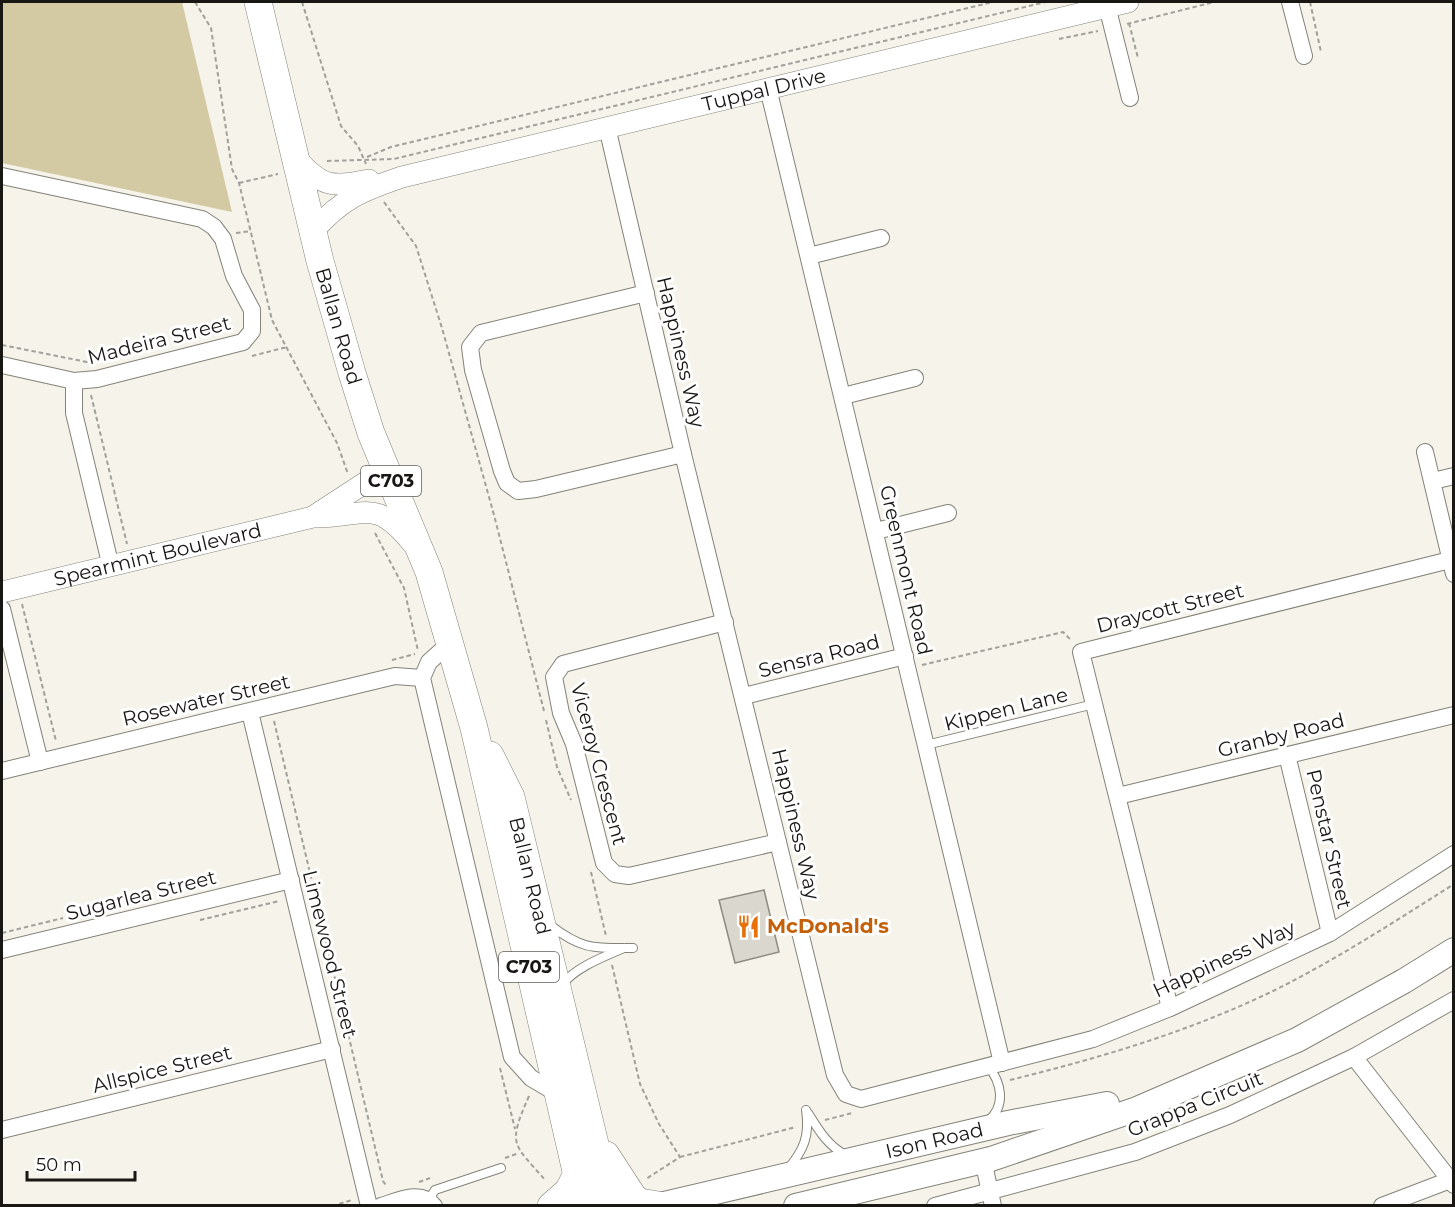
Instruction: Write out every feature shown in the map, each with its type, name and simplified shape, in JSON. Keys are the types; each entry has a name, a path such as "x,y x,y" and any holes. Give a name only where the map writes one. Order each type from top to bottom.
{"main road":[{"name":"Ballan Road","path":"258,2 313,231 355,383 386,469 422,555 474,728 584,1206"},
{"name":"Ballan Road","path":"474,728 499,768 511,797 591,1124 619,1198"},
{"name":"Ison Road","path":"796,1206 983,1160 1137,1109 1297,1040 1404,981 1454,950"},
{"name":"Ison Road","path":"657,1205 967,1133 1084,1110 1214,1076"},
{"path":"967,1133 983,1160"},
{"path":"551,1206 567,1191 576,1176"},
{"path":"619,1198 657,1205"}],"street":[{"path":"1290,2 1304,56"},
{"name":"Tuppal Drive","path":"296,158 317,178 335,186 374,183 1117,4"},
{"path":"1117,4 1113,27 1130,98"},
{"name":"Greenmont Road","path":"768,88 876,531 926,746 995,1064"},
{"name":"Happiness Way","path":"607,127 683,454 835,1075 846,1094 861,1099 1093,1039 1256,970 1330,933 1454,854"},
{"name":"Madeira Street","path":"2,176 202,219 210,223 223,239 234,276 252,310 252,331 243,342 135,371 74,381 2,365"},
{"name":"Tuppal Drive","path":"313,231 334,207 374,183"},
{"path":"809,256 881,238"},
{"path":"646,293 481,333 470,347 473,370 502,471 507,483 518,491 536,489 683,454"},
{"path":"843,396 915,378"},
{"path":"74,381 74,413 111,567"},
{"path":"1425,452 1452,567"},
{"name":"Spearmint Boulevard","path":"313,517 386,469"},
{"path":"1433,481 1454,476"},
{"name":"Spearmint Boulevard","path":"2,592 313,517 363,511 379,512 388,517 422,555"},
{"path":"876,531 948,513"},
{"name":"Draycott Street","path":"1170,1008 1081,652 1452,567"},
{"path":"2,609 40,762"},
{"name":"Viceroy Crescent","path":"725,622 563,664 554,676 561,713 574,744 604,863 615,874 629,876 778,842"},
{"path":"450,643 424,673 512,1057 531,1078 558,1094"},
{"name":"Sensra Road","path":"744,696 906,662"},
{"name":"Rosewater Street","path":"2,771 252,719 395,676 424,673"},
{"name":"Granby Road","path":"1118,796 1454,715"},
{"name":"Limewood Street","path":"252,719 369,1206"},
{"name":"Penstar Street","path":"1287,755 1330,933"},
{"name":"Sugarlea Street","path":"2,950 291,880"},
{"name":"Grappa Circuit","path":"935,1206 991,1198 1135,1152 1230,1115 1354,1057 1454,1000"},
{"name":"Allspice Street","path":"2,1130 332,1049"},
{"path":"1354,1057 1452,1182 1382,1206"},
{"path":"983,1160 991,1198"},
{"path":"381,1206 421,1196 431,1202"}],"lane":[{"name":"Kippen Lane","path":"926,746 1094,704"},
{"path":"540,917 571,942 609,950 629,948"},
{"path":"558,991 566,980 609,950"},
{"path":"967,1133 992,1118 1000,1105 1000,1086 995,1064"},
{"path":"780,1176 806,1143 809,1127 806,1110 822,1136 834,1148 846,1155 860,1158"},
{"path":"431,1202 435,1190 501,1168"}],"path":[{"path":"195,2 211,28 232,169 239,183 273,320 337,443 355,491"},
{"path":"302,2 341,126 358,146 388,211 416,246 494,515 557,767 573,806"},
{"path":"364,159 391,147 993,2"},
{"path":"364,159 394,159 1046,2"},
{"path":"1059,39 1214,2"},
{"path":"1310,2 1321,52"},
{"path":"2,345 87,362 119,356"},
{"path":"90,393 127,544"},
{"path":"363,511 404,588 424,673"},
{"path":"22,604 56,742"},
{"path":"906,662 1063,632 1081,652"},
{"path":"252,719 274,722 383,1181 389,1190"},
{"path":"590,870 640,1084 658,1124 680,1157 619,1198"},
{"path":"1336,957 1454,884"},
{"path":"498,1060 515,1130"}],"shaded area":[{"path":"2,2 182,2 232,212 2,163"}],"building":[{"name":"McDonald's","path":"764,890 779,952 735,963 719,900"}],"place":[{"name":"McDonald's","path":"749,926"}]}
